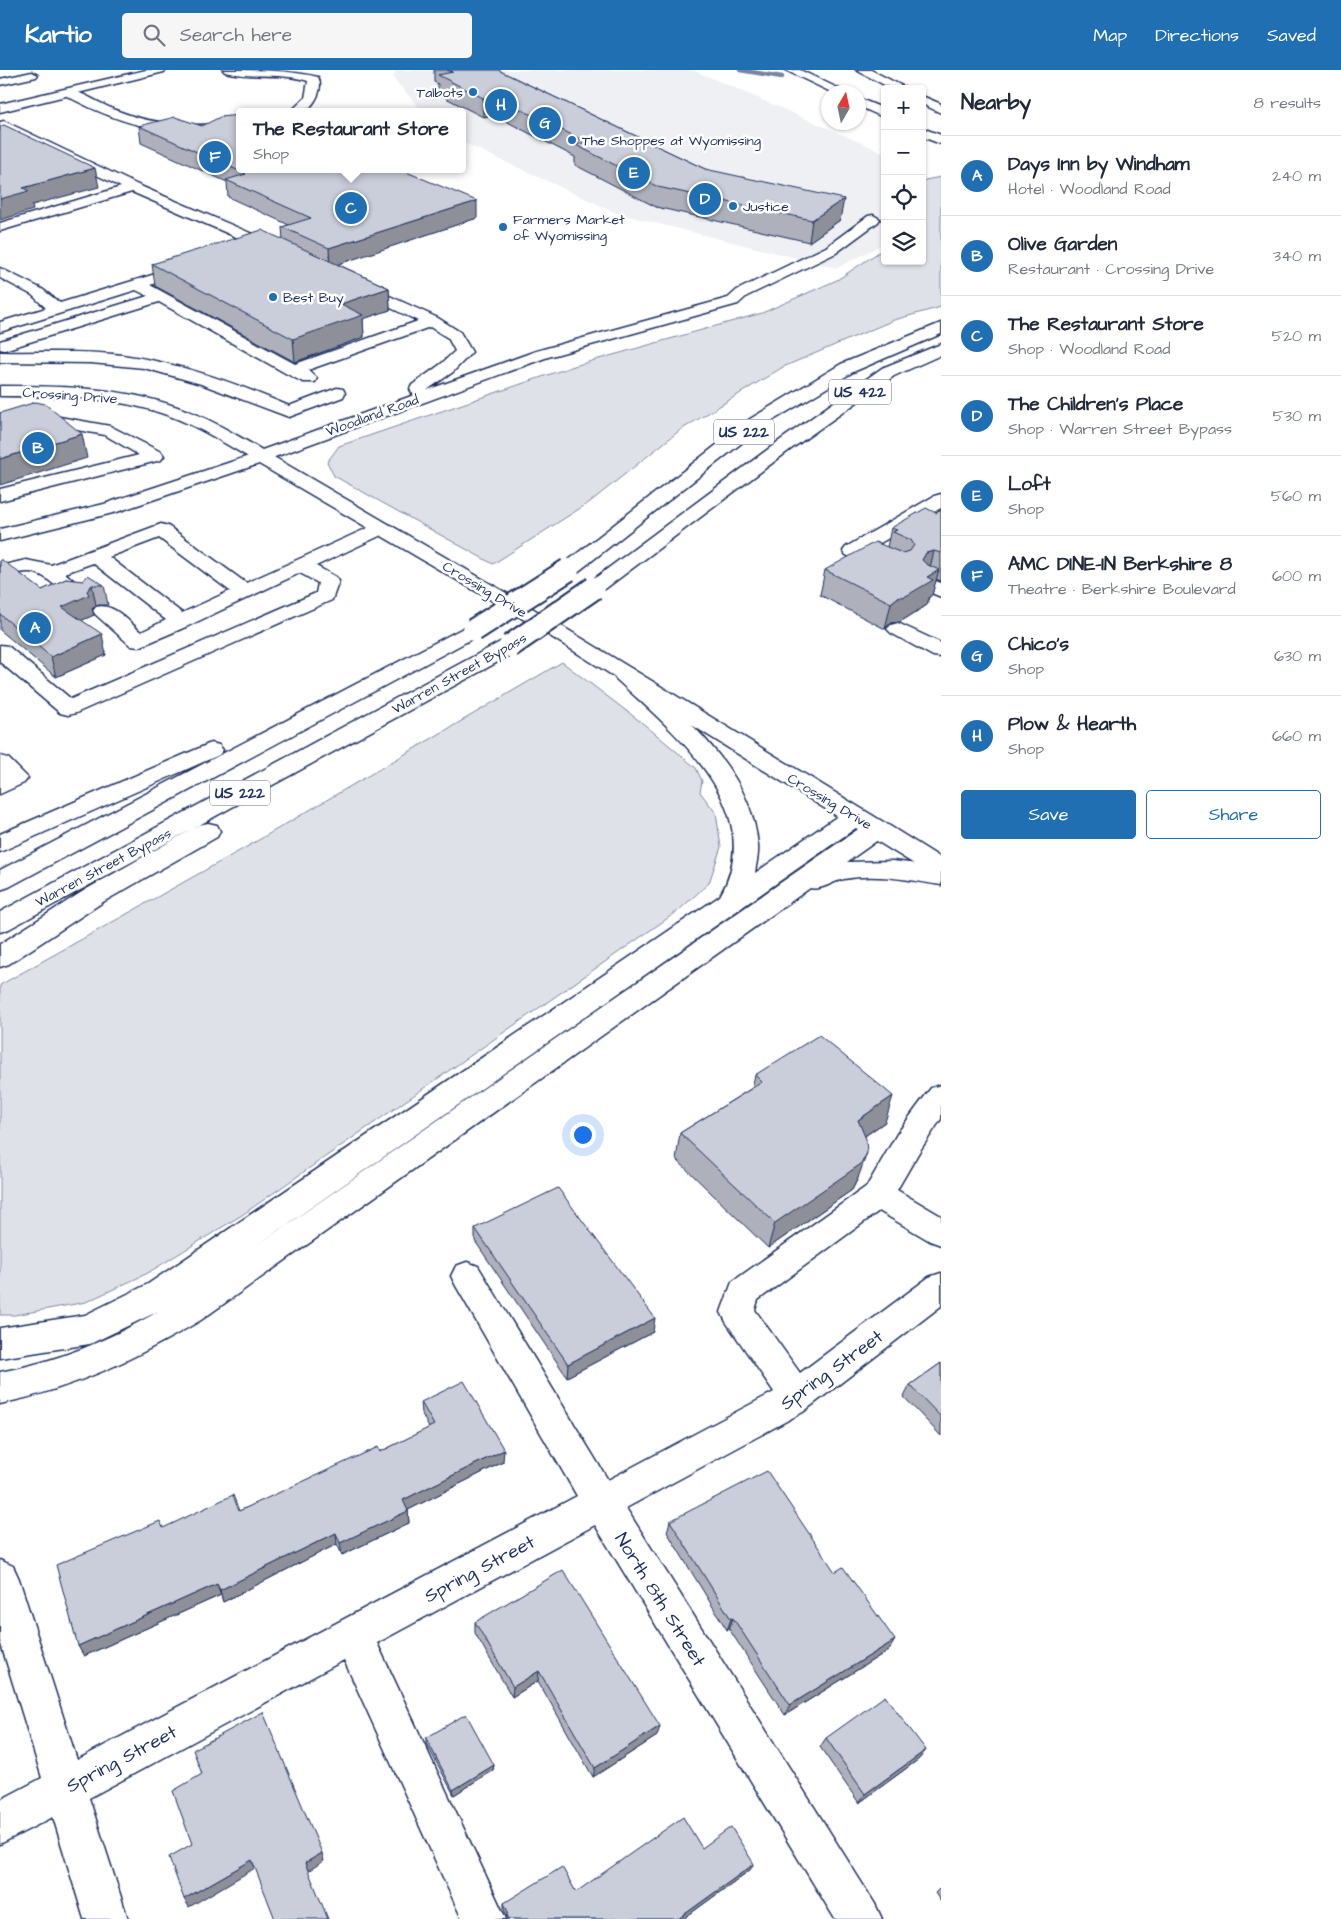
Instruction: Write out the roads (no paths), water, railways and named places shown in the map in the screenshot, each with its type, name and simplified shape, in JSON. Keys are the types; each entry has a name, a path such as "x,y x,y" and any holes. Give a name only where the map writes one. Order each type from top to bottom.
{"main road":[{"path":"0,108 160,70"},
{"path":"228,70 292,72 310,76 314,79 315,84 312,95 306,106 303,108"},
{"path":"791,70 825,85"},
{"path":"809,70 828,85"},
{"path":"862,70 894,85"},
{"path":"0,82 32,75"},
{"path":"69,93 98,106 158,127 192,129 236,126"},
{"path":"926,101 941,109"},
{"path":"866,105 881,112"},
{"path":"0,126 4,125 133,188 292,256"},
{"path":"926,134 941,140"},
{"path":"0,227 133,188"},
{"name":"Woodland Road","path":"0,535 110,508 262,457 390,408 542,354 733,301 742,293 830,250 873,220"},
{"path":"240,252 265,244"},
{"path":"4,326 208,262"},
{"path":"0,272 37,292 57,309"},
{"path":"344,281 432,321 454,335 464,352 447,368 390,408"},
{"path":"0,358 94,358 121,360 154,366 217,382 289,412 337,393 137,284"},
{"path":"0,346 161,297"},
{"path":"293,370 432,321"},
{"path":"4,326 30,337"},
{"name":"Warren Street Bypass","path":"0,881 474,630 568,570 756,423 847,368 941,328"},
{"name":"Warren Street Bypass","path":"0,923 510,646 594,588 785,445 888,372 941,349"},
{"name":"US 222","path":"785,445 941,359"},
{"name":"Crossing Drive","path":"0,391 77,392 118,397 173,411 199,422 525,612 941,869"},
{"path":"0,419 43,419 110,431 155,456 0,495"},
{"path":"896,570 853,551 941,500"},
{"path":"103,611 139,641 381,528"},
{"path":"51,572 161,530 245,592"},
{"path":"95,555 181,622"},
{"path":"0,573 13,568 35,565 51,572 80,595"},
{"path":"0,651 68,708 325,596 330,581 301,566"},
{"path":"898,629 941,651"},
{"path":"152,635 182,659"},
{"path":"0,844 430,654"},
{"path":"0,957 94,896 384,732 481,662"},
{"path":"624,674 684,731 720,771 733,792 743,819 746,844 741,881 729,903"},
{"path":"0,763 16,778 0,786"},
{"path":"0,1388 35,1382 74,1370 121,1350 189,1310 770,903 865,823"},
{"path":"0,1343 90,1328 160,1294 729,903 865,823"},
{"path":"770,903 819,878 845,871 894,869 941,876"},
{"path":"797,1398 738,1312 744,1292 878,1195 908,1143 941,1096"},
{"path":"878,1195 941,1232"},
{"name":"North 8th Street","path":"467,1276 601,1502 860,1919"},
{"name":"Spring Street","path":"0,1823 797,1398 941,1287"},
{"path":"0,1579 106,1919"},
{"path":"352,1635 484,1919"}],"waterway":[{"path":"740,70 782,77"}],"place":[{"name":"Talbots","path":"473,92"},
{"name":"Plow & Hearth","path":"501,105"},
{"name":"Chico's","path":"545,123"},
{"name":"The Shoppes at Wyomissing","path":"572,140"},
{"name":"AMC DINE-IN Berkshire 8","path":"215,157"},
{"name":"Loft","path":"634,173"},
{"name":"The Children's Place","path":"705,199"},
{"name":"Justice","path":"733,206"},
{"name":"The Restaurant Store","path":"351,208"},
{"name":"Farmers Market of Wyomissing","path":"503,227"},
{"name":"Best Buy","path":"273,297"},
{"name":"Olive Garden","path":"38,448"},
{"name":"Days Inn by Windham","path":"35,628"}]}
